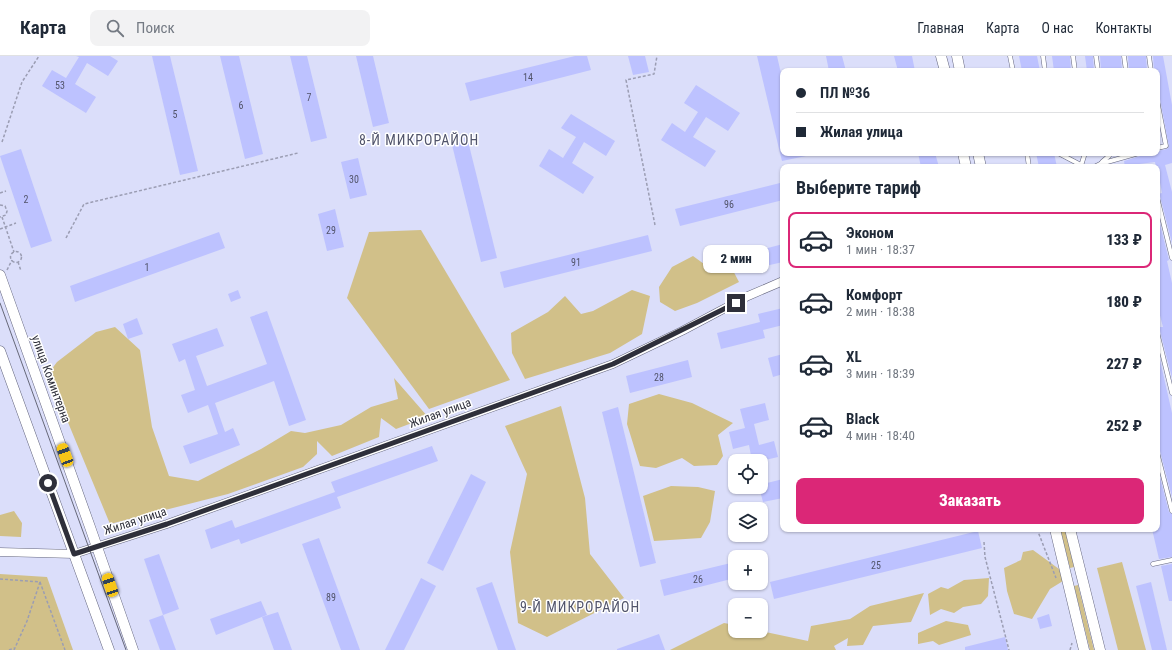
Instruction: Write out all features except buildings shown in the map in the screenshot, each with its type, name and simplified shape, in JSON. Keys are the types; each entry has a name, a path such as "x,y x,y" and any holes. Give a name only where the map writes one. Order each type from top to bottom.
{"street":[{"path":"941,56 944,68"},
{"path":"957,56 959,68"},
{"name":"улица Коминтерна","path":"3,273 133,650"},
{"name":"Жилая улица","path":"74,554 167,524 613,364 682,331 748,296 780,282"},
{"path":"0,351 109,650"},
{"path":"1055,532 1062,579 1084,650"},
{"path":"1071,532 1100,650"},
{"path":"0,552 74,554"},
{"path":"1062,579 1081,575"}],"lane":[{"path":"1010,56 1012,68"},
{"path":"1043,56 1045,68"},
{"path":"1074,56 1075,68"},
{"path":"1096,56 1098,68"},
{"path":"1124,56 1126,68"},
{"path":"1149,56 1151,68"},
{"path":"1160,115 1166,146 1160,147"},
{"path":"1063,156 1077,164"},
{"path":"1100,164 1109,156"},
{"path":"1100,164 1128,156"},
{"path":"1160,209 1172,258"},
{"path":"1160,344 1172,393"},
{"path":"1160,464 1172,511"},
{"path":"1153,564 1172,560"}],"path":[{"path":"2,142 22,82 39,56"},
{"path":"656,224 626,80 654,74 657,56"},
{"path":"66,238 84,204 298,153"},
{"path":"0,193 6,191"},
{"path":"0,205 5,206 7,209 7,213 1,217 6,227 14,252 11,254 12,260 3,273"},
{"path":"0,229 16,223"},
{"path":"14,252 19,252 21,254 21,260 18,262"},
{"path":"12,260 14,262 18,262"},
{"path":"18,262 21,271"},
{"path":"1038,532 1062,579"},
{"path":"984,542 985,557 1009,650"},
{"path":"0,580 40,582"},
{"path":"9,650 14,649 27,621 40,582"},
{"path":"40,582 65,650"},
{"path":"1070,650 1072,644 1071,637"}],"shaded area":[{"path":"421,230 510,380 429,409 347,298 369,232"},
{"path":"693,256 704,264 727,259 739,282 697,303 675,311 660,302 659,287 672,267"},
{"path":"632,290 650,296 642,334 610,353 525,379 512,353 511,333 548,312 565,296 581,314 593,311"},
{"path":"115,327 140,350 152,427 169,476 198,481 261,449 291,431 305,433 341,425 371,407 398,399 394,378 428,417 396,429 381,418 379,437 332,456 317,441 317,454 303,467 228,494 110,524 48,374 57,362 96,332"},
{"path":"659,394 692,403 733,423 718,435 723,456 717,465 694,466 682,458 656,468 640,466 627,424 629,404"},
{"path":"561,406 585,498 590,554 624,598 547,637 518,623 510,552 527,474 505,426"},
{"path":"671,486 698,487 715,491 710,522 701,538 654,541 643,496"},
{"path":"14,511 22,523 21,537 0,536 0,515"},
{"path":"1061,532 1066,532 1074,567 1070,568"},
{"path":"1033,550 1059,569 1063,581 1050,589 1032,619 1014,614 1007,591 1004,568 1021,560 1023,552"},
{"path":"1122,562 1146,650 1118,650 1097,568"},
{"path":"0,574 47,577 73,650 0,650"},
{"path":"989,578 988,596 981,604 963,607 954,613 941,609 930,615 928,594 941,587 948,589 964,580"},
{"path":"1078,585 1094,650 1090,650 1074,586"},
{"path":"924,593 911,622 873,626 863,645 847,646 848,638 834,646 836,650 670,650 724,623 728,624 728,638 768,638 768,632 808,641 811,626 850,619 870,606"},
{"path":"946,621 968,625 971,635 939,645 933,641 918,644 918,633"}],"tram line":[{"path":"0,303 126,650"}],"district":[{"name":"8-Й МИКРОРАЙОН","path":"419,140"},
{"name":"9-Й МИКРОРАЙОН","path":"580,607"}],"route":[{"path":"48,483 74,554 167,524 613,364 736,303"}]}
